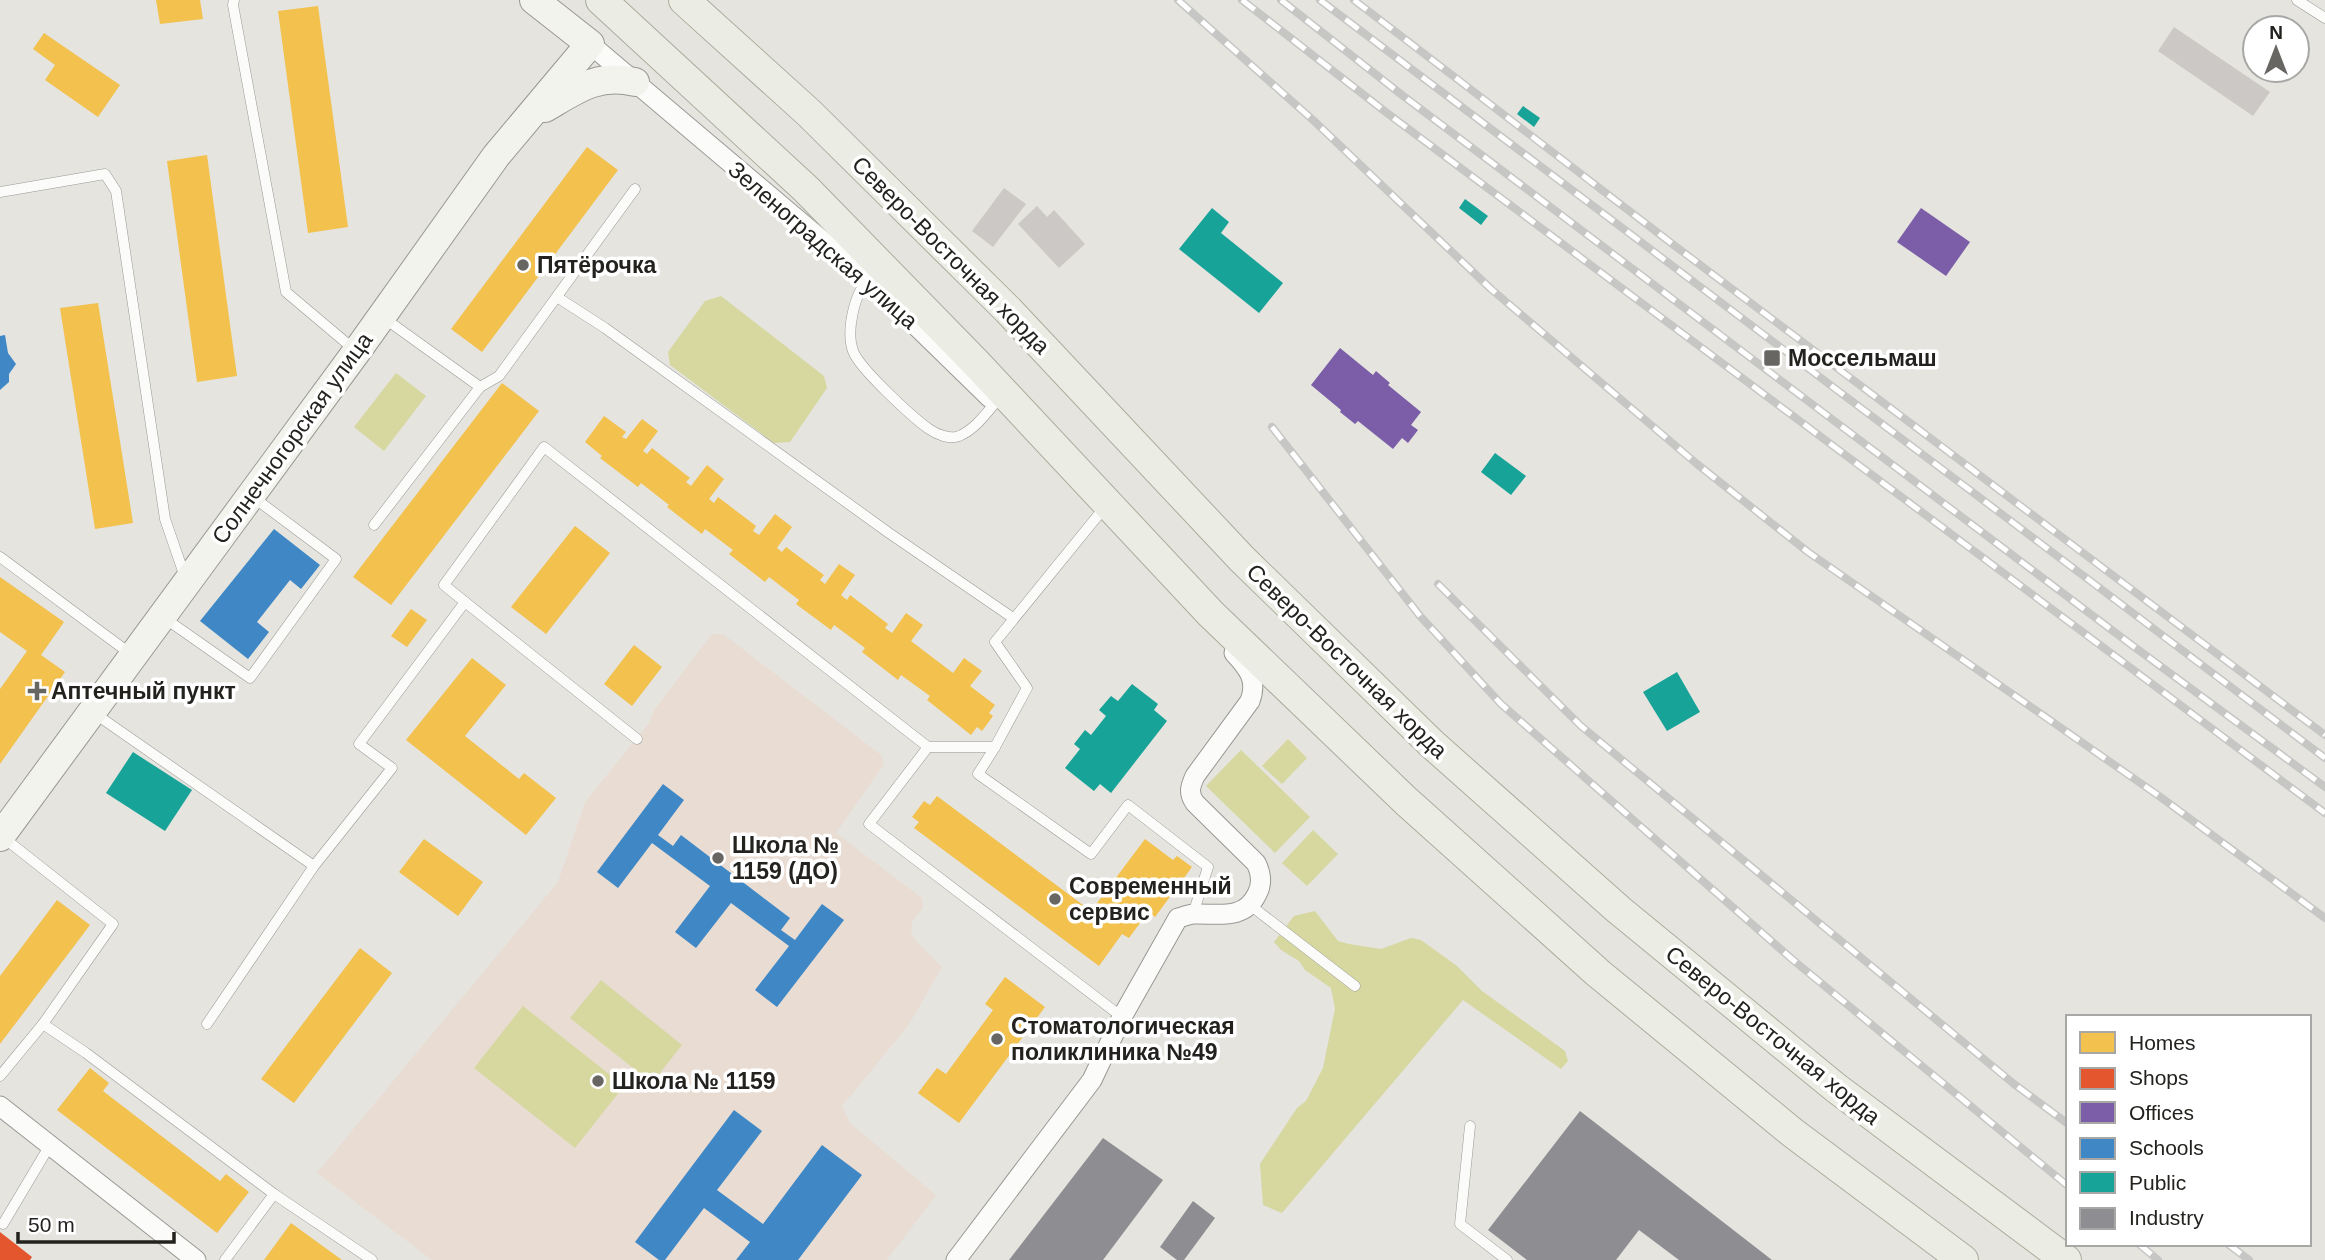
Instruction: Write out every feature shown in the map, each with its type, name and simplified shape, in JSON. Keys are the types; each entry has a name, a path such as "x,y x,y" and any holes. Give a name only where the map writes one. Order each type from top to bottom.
{"main road":[{"path":"601,0 806,189 966,353 1211,614 1406,801 1608,982 1793,1133 1963,1260"},
{"name":"Северо-Восточная хорда","path":"684,0 828,131 1008,310 1242,559 1432,744 1619,910 1815,1071 2066,1260"}],"street":[{"name":"Зеленоградская улица","path":"534,0 590,44 869,280 995,403 1246,666 1253,678 1254,691 1250,701 1195,776 1190,787 1190,796 1256,863 1261,873 1259,892 1250,905"},
{"name":"Солнечногорская улица","path":"0,836 357,351 496,156 590,44"},
{"path":"530,116 600,79 613,78 635,82"},
{"path":"956,1260 1092,1080 1122,1017 1178,918 1193,914 1230,915 1250,905"},
{"path":"0,1107 191,1259"}],"lane":[{"path":"234,0 286,292 357,351"},
{"path":"2297,0 2325,18"},
{"path":"0,192 105,174 117,191 165,519 187,580"},
{"path":"374,525 480,387 499,376 635,189"},
{"path":"869,280 862,286 849,328 853,351 866,372 929,429 942,436 958,437 977,424 995,403"},
{"path":"556,297 606,328 889,533 1013,618"},
{"path":"381,316 480,387"},
{"path":"637,738 444,585 544,447 928,747 995,747"},
{"path":"162,616 250,678 336,559 250,495"},
{"path":"1098,510 995,642 1027,688 978,774 1091,854 1128,805 1208,867 1193,914"},
{"path":"0,557 132,656"},
{"path":"208,1024 314,866 392,768 359,744 465,602"},
{"path":"92,711 314,866"},
{"path":"928,747 869,824 1122,1017"},
{"path":"0,836 113,924 43,1024 0,1076"},
{"path":"1250,905 1355,986"},
{"path":"43,1024 86,1053 274,1194 372,1260"},
{"path":"1470,1126 1460,1224 1507,1260"},
{"path":"4,1224 50,1145"},
{"path":"225,1260 274,1194"}],"shaded area":[{"path":"712,634 723,634 881,755 884,764 836,833 922,898 923,908 912,922 911,932 916,941 942,967 908,1026 842,1106 850,1123 936,1195 887,1260 432,1260 317,1173 558,882 585,802 649,723 654,710"}],"green space":[{"path":"721,296 824,376 827,388 790,442 774,443 670,365 668,352 705,301"},
{"path":"396,373 426,396 384,451 354,427"},
{"path":"1288,739 1307,758 1282,784 1262,766"},
{"path":"1241,750 1310,817 1275,853 1206,786"},
{"path":"1313,830 1338,854 1307,886 1282,863"},
{"path":"1315,911 1338,941 1381,949 1411,938 1421,940 1457,966 1482,991 1565,1051 1568,1061 1561,1069 1463,1000 1282,1213 1263,1205 1260,1164 1297,1108 1306,1101 1323,1068 1335,1009 1331,988 1305,970 1299,961 1281,950 1274,942 1294,916"},
{"path":"601,980 682,1045 652,1083 570,1018"},
{"path":"523,1006 624,1086 575,1148 474,1068"}],"building: Homes":[{"path":"156,0 200,0 203,19 160,24"},
{"path":"318,6 348,227 308,233 278,11"},
{"path":"44,33 120,85 98,117 45,80 55,65 33,49"},
{"path":"587,147 618,170 482,352 451,329"},
{"path":"207,155 237,376 197,382 167,161"},
{"path":"98,303 133,523 95,529 60,308"},
{"path":"502,383 539,411 391,605 353,577"},
{"path":"604,416 626,432 622,437 626,439 642,419 658,431 643,451 647,454 652,448 690,478 686,482 691,486 707,465 724,479 709,499 714,503 718,497 756,526 753,531 759,535 775,514 792,527 777,548 782,552 786,547 824,575 820,580 825,584 839,564 855,575 841,595 847,600 850,595 888,624 885,628 892,633 906,613 923,625 911,641 953,673 964,658 982,671 970,686 995,705 989,713 993,716 982,731 977,727 971,735 927,700 930,696 901,675 898,680 862,652 865,648 834,625 831,630 796,604 799,600 769,577 765,582 729,554 733,550 705,529 702,534 641,483 638,487 600,458 602,456 585,442"},
{"path":"575,526 610,553 546,634 511,607"},
{"path":"0,577 64,622 41,655 65,672 0,764 0,689 27,651 0,632"},
{"path":"411,609 427,620 407,647 391,636"},
{"path":"634,645 662,667 632,706 604,684"},
{"path":"472,658 506,685 465,736 519,779 524,773 556,798 526,835 406,740"},
{"path":"937,796 1091,911 1145,839 1173,860 1177,856 1192,867 1155,917 1148,912 1129,938 1122,934 1099,966 914,828 919,822 912,817 924,801 930,805"},
{"path":"424,839 483,882 458,916 399,872"},
{"path":"57,900 90,925 0,1044 0,976"},
{"path":"360,948 392,973 294,1103 261,1079"},
{"name":"Стоматологическая поликлиника №49","path":"1005,977 1045,1007 959,1123 918,1093 937,1068 946,1074 993,1010 985,1004"},
{"path":"90,1068 109,1083 103,1091 220,1181 226,1174 249,1192 217,1233 57,1110"},
{"path":"291,1223 342,1260 264,1260"}],"building: Shops":[{"path":"0,1232 32,1257 30,1260 0,1260"}],"building: Offices":[{"path":"1921,208 1970,242 1946,276 1897,242"},
{"path":"1340,348 1373,375 1376,371 1390,383 1388,385 1421,412 1411,425 1418,430 1408,443 1402,438 1393,449 1358,421 1355,424 1311,385"}],"building: Schools":[{"path":"5,335 8,353 16,364 9,374 9,382 0,390 0,336"},
{"path":"274,529 320,565 301,589 290,580 257,622 269,632 248,659 200,621"},
{"path":"663,784 684,800 658,835 673,846 681,835 790,918 781,930 795,940 822,904 844,920 777,1007 755,990 789,946 731,903 696,948 675,932 710,886 652,843 618,888 597,872"},
{"path":"734,1110 762,1131 717,1190 763,1224 822,1145 862,1175 798,1260 736,1260 750,1242 704,1208 665,1260 659,1260 635,1242"}],"building: Public":[{"path":"1523,106 1540,118 1534,127 1517,114"},
{"path":"1465,199 1488,216 1481,225 1459,208"},
{"path":"1212,208 1229,222 1221,233 1283,283 1259,313 1179,249"},
{"path":"1495,453 1526,476 1511,495 1481,472"},
{"path":"1677,672 1700,712 1667,731 1643,692"},
{"path":"1132,684 1158,704 1154,710 1167,721 1111,793 1100,784 1094,791 1065,768 1080,749 1074,744 1085,730 1091,735 1106,716 1099,710 1111,696 1118,701"},
{"path":"133,752 192,790 165,831 106,793"}],"building: Industry":[{"path":"1580,1111 1772,1260 1679,1260 1639,1230 1616,1260 1527,1260 1488,1230"},
{"path":"1103,1138 1163,1180 1103,1260 1009,1260"},
{"path":"1193,1201 1215,1218 1184,1260 1177,1260 1160,1247"}],"building: Other":[{"path":"2174,27 2241,72 2241,84 2258,84 2270,92 2253,116 2158,51"},
{"path":"1004,188 1026,204 993,247 972,231"},
{"path":"1037,206 1047,217 1054,210 1085,244 1059,268 1018,224"}],"railway":[{"path":"1178,0 1313,120 1491,289 1697,464 1808,552 2159,796 2325,918"},
{"path":"1242,0 1387,113 2325,813"},
{"path":"1281,0 1402,95 2133,646 2325,787"},
{"path":"1320,0 2325,758"},
{"path":"1354,0 1675,246 2325,735"},
{"path":"1272,427 1420,616 1501,704 1793,960 2066,1184"},
{"path":"1438,584 1581,726 2014,1084 2066,1123"},
{"path":"2141,1246 2158,1260"},
{"path":"2231,1246 2249,1260"}],"place":[{"name":"Пятёрочка","path":"523,265"},
{"name":"Моссельмаш","path":"1772,358"},
{"name":"Аптечный пункт","path":"37,691"},
{"name":"Школа № 1159 (ДО)","path":"718,858"},
{"name":"Современный сервис","path":"1055,899"},
{"name":"Стоматологическая поликлиника №49","path":"997,1039"},
{"name":"Школа № 1159","path":"598,1081"}]}
